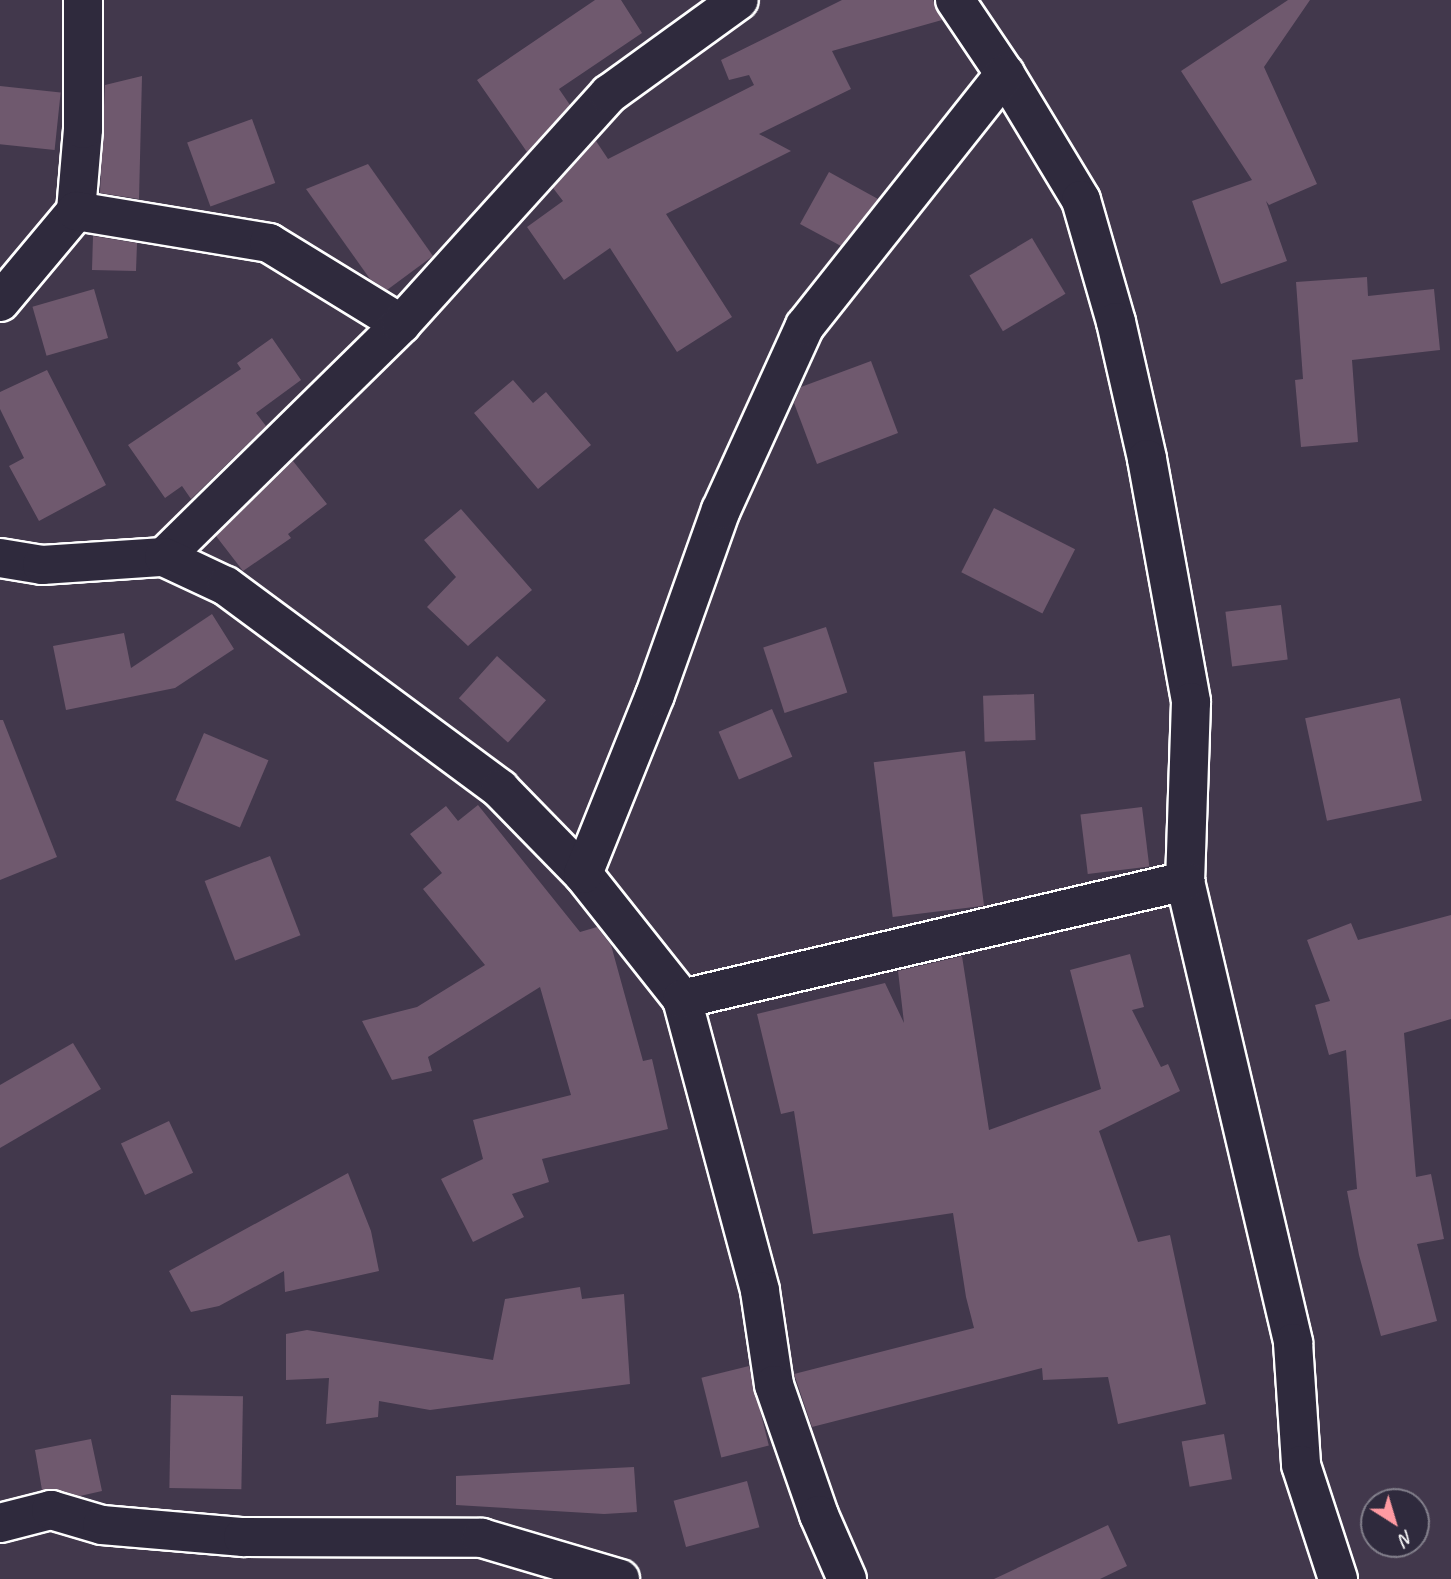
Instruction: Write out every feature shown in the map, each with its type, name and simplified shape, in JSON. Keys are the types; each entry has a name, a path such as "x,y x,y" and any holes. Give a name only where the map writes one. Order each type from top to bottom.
{"street":[{"path":"0,302 76,211 83,129 83,0"},
{"path":"164,557 401,324 609,94 739,0"},
{"path":"955,0 1005,74 1081,200 1116,322 1144,447 1191,702 1185,881 1293,1343 1301,1465 1338,1579"},
{"path":"583,874 655,695 721,510 805,326 1005,74"},
{"path":"76,211 269,243 401,324"},
{"path":"0,558 42,565 164,557 226,586 489,781 583,874 682,999 760,1292 774,1385 819,1515 847,1579"},
{"path":"682,999 1185,881"},
{"path":"0,1523 51,1510 102,1525 243,1537 482,1538 620,1579"}],"building":[{"path":"595,0 621,0 642,33 559,89 570,105 527,152 477,80"},
{"path":"842,0 933,0 942,20 832,51 851,89 759,134 791,151 666,214 732,317 677,352 610,248 564,280 527,227 563,201 553,188 596,141 608,159 754,85 749,75 729,80 721,60"},
{"path":"1288,0 1310,0 1264,67 1317,184 1269,205 1266,201 1287,261 1221,284 1192,201 1252,180 1181,71"},
{"path":"142,76 139,199 100,193 105,85"},
{"path":"0,86 61,92 55,150 0,144"},
{"path":"252,119 275,183 210,206 187,143"},
{"path":"368,164 433,256 387,290 370,279 306,189"},
{"path":"829,172 878,199 841,246 800,224"},
{"path":"93,236 137,243 136,271 92,270"},
{"path":"1032,238 1065,294 1003,331 969,276"},
{"path":"1367,277 1368,296 1434,289 1440,350 1352,360 1358,442 1301,447 1295,380 1303,379 1296,282"},
{"path":"94,289 108,338 47,356 32,307"},
{"path":"272,338 301,380 256,413 266,426 191,499 182,486 165,498 128,445 241,369 237,363"},
{"path":"871,361 898,433 817,464 794,403 801,387"},
{"path":"47,370 106,485 39,521 9,466 24,458 0,409 0,392"},
{"path":"513,380 533,403 546,392 591,445 538,489 474,413"},
{"path":"293,461 327,504 288,534 291,538 243,571 216,536"},
{"path":"994,508 1075,549 1042,613 961,572"},
{"path":"461,509 532,590 468,646 427,607 456,577 424,540"},
{"path":"1281,605 1288,660 1232,666 1225,612"},
{"path":"212,614 234,649 175,688 66,710 53,646 124,633 131,668"},
{"path":"826,627 847,693 785,713 763,647"},
{"path":"497,656 546,700 508,743 459,698"},
{"path":"1034,694 1036,740 985,742 983,696"},
{"path":"1400,698 1422,801 1327,821 1305,718"},
{"path":"772,709 792,757 739,780 719,732"},
{"path":"0,720 3,720 57,857 0,880"},
{"path":"204,733 268,760 240,828 175,800"},
{"path":"965,751 984,906 893,917 874,762"},
{"path":"478,805 580,932 597,927 611,945 643,1061 652,1059 668,1129 542,1159 549,1182 512,1194 524,1217 473,1242 441,1179 483,1159 473,1120 571,1095 540,987 428,1057 432,1071 392,1080 362,1021 417,1007 485,965 423,889 442,873 410,834 446,806 458,821"},
{"path":"1142,807 1149,867 1088,874 1080,815"},
{"path":"270,856 300,935 235,960 205,881"},
{"path":"1451,915 1451,1019 1404,1033 1416,1177 1431,1174 1444,1239 1417,1244 1437,1321 1381,1336 1359,1255 1347,1191 1357,1189 1346,1050 1329,1055 1315,1005 1330,1001 1307,940 1351,923 1358,940"},
{"path":"1130,954 1144,1007 1132,1010 1161,1067 1168,1064 1180,1091 1099,1131 1138,1242 1170,1235 1206,1404 1118,1424 1108,1377 1043,1380 1042,1368 812,1427 794,1374 974,1328 966,1297 953,1213 813,1234 794,1111 781,1114 757,1014 885,983 904,1023 898,971 962,956 989,1130 1101,1089 1070,970"},
{"path":"73,1043 101,1089 0,1148 0,1085"},
{"path":"169,1121 193,1173 145,1195 121,1143"},
{"path":"348,1173 371,1231 379,1271 285,1292 284,1271 219,1306 191,1312 169,1271"},
{"path":"580,1287 582,1299 624,1294 630,1384 430,1410 379,1401 378,1417 326,1424 329,1378 286,1380 286,1334 307,1330 493,1360 505,1299"},
{"path":"749,1366 769,1446 721,1457 701,1378"},
{"path":"171,1395 243,1396 241,1489 169,1488"},
{"path":"1224,1434 1232,1479 1190,1487 1182,1441"},
{"path":"91,1439 102,1491 80,1496 56,1489 42,1490 35,1450"},
{"path":"634,1467 637,1512 604,1514 456,1505 456,1476"},
{"path":"747,1481 759,1527 686,1547 674,1501"},
{"path":"1108,1525 1127,1566 1100,1579 994,1579"}]}
